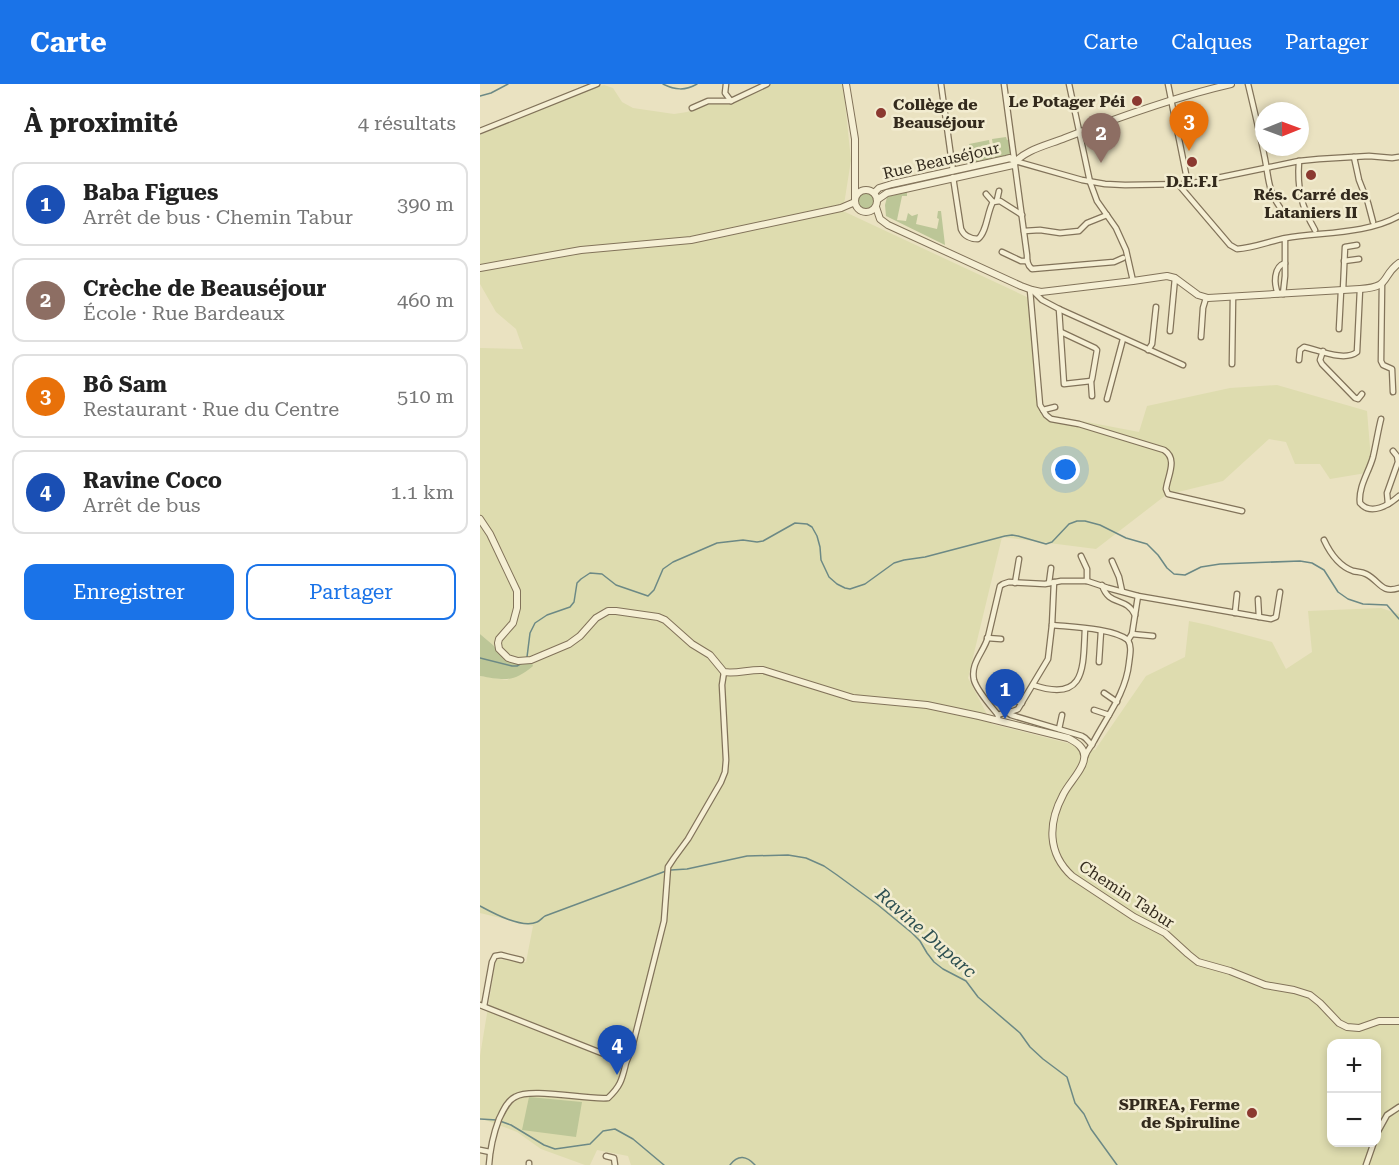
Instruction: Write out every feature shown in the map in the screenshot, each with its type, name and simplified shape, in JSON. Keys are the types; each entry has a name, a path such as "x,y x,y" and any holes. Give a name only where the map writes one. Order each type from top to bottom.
{"street":[{"path":"480,131 597,84"},
{"path":"726,84 725,93 732,102"},
{"path":"692,108 708,101 732,102 767,84"},
{"path":"846,84 855,139 857,208 878,222 1031,290 1041,292 1163,276 1175,278 1198,295 1206,298 1360,290 1378,287 1399,263"},
{"path":"941,84 961,229 969,237 978,239 982,236 989,208 999,191"},
{"path":"1004,84 1029,267 1032,269 1114,262 1123,258"},
{"path":"1069,84 1090,182 1097,201 1116,228 1128,255 1133,281"},
{"path":"1168,84 1188,184"},
{"name":"Rue Beauséjour","path":"870,191 892,184 1013,165 1024,154 1079,132 1171,99 1231,84"},
{"path":"1248,84 1272,195 1281,209"},
{"path":"1015,161 1090,182 1125,185 1188,184 1299,161 1369,156 1399,159"},
{"path":"1354,157 1373,222"},
{"path":"1299,161 1300,196 1303,208 1315,230"},
{"path":"856,169 858,180 870,191 877,203 880,219 888,225"},
{"name":"Rue Beauséjour","path":"877,203 887,193 953,174"},
{"path":"1178,184 1233,248 1241,249 1285,239 1382,224 1399,216"},
{"path":"480,268 581,250 691,240 842,208 855,200 858,193 870,191"},
{"path":"986,194 995,201 1004,202 1022,215"},
{"path":"842,208 871,212 877,203"},
{"path":"1024,231 1040,230 1060,233 1077,231 1087,223 1107,215"},
{"path":"1280,294 1285,263 1285,239"},
{"path":"1339,329 1345,246 1357,245"},
{"path":"1002,252 1021,261 1027,261"},
{"path":"1344,261 1359,259"},
{"path":"1280,294 1275,284 1277,268 1285,263"},
{"path":"1170,331 1175,278"},
{"path":"1382,284 1381,361 1383,365 1392,369 1393,392"},
{"path":"1031,290 1042,300 1059,309 1183,365"},
{"path":"1031,290 1042,410 1051,419 1079,424 1167,451 1172,459 1166,489 1168,494 1242,511"},
{"path":"1299,360 1301,348 1345,356 1354,355 1357,352 1360,290"},
{"path":"1232,364 1233,297"},
{"path":"1201,337 1206,298"},
{"path":"1148,350 1152,344 1156,307"},
{"path":"1059,309 1064,384 1091,381"},
{"path":"1061,332 1097,350 1091,381 1092,396"},
{"path":"1107,399 1123,339"},
{"path":"1323,351 1320,360 1322,364 1355,398 1358,399 1362,394"},
{"path":"1042,410 1055,407"},
{"path":"1381,418 1372,459 1366,471 1359,500 1362,506 1370,510 1388,504 1399,496"},
{"path":"1388,504 1387,493 1398,462 1393,451"},
{"path":"480,519 490,534 516,591 516,616 499,639 498,646 508,658 518,661 531,660 569,644 580,636 596,618 608,611 658,617 665,620 692,644 711,655 724,672 764,670 853,698 927,705 998,718 1068,738 1080,745 1084,752 1084,759"},
{"path":"1324,540 1330,553 1350,570 1368,575 1385,589 1399,588"},
{"path":"1081,556 1088,568 1087,581"},
{"path":"1015,583 1019,559"},
{"path":"1112,561 1122,591"},
{"path":"998,718 1018,709 1048,659 1052,626 1051,568"},
{"path":"998,718 977,687 974,671 977,658 987,638 1000,586 1006,582 1087,581 1138,596 1272,619 1276,617 1280,592"},
{"path":"1102,585 1105,594 1110,599 1127,604 1135,615"},
{"path":"1235,613 1237,594"},
{"path":"1128,640 1132,634 1138,596"},
{"path":"1258,599 1259,617"},
{"path":"1052,626 1085,628 1120,635 1128,640 1131,646 1124,688 1090,744 1084,759"},
{"path":"1033,685 1057,691 1065,690 1077,681 1083,667 1085,628"},
{"path":"1099,662 1101,631"},
{"path":"1132,634 1154,636"},
{"path":"987,638 1001,639"},
{"path":"489,1165 492,1138 506,1105 516,1095 524,1093 608,1098 622,1080 664,921 668,867 705,811 725,772 722,685 724,672"},
{"path":"1104,693 1117,702"},
{"path":"1008,698 1022,703"},
{"path":"1094,710 1109,715"},
{"path":"1008,713 1082,736 1090,744"},
{"path":"1059,729 1062,715"},
{"path":"1082,748 1090,744"},
{"name":"Chemin Tabur","path":"1084,759 1063,795 1053,823 1052,836 1055,852 1072,876 1134,917 1165,933 1198,962 1230,971 1265,985 1310,995 1339,1023 1347,1027 1359,1028 1379,1020 1399,1021"},
{"path":"521,960 501,955 495,956 482,1005 609,1056 620,1060 627,1058"},
{"path":"1381,1126 1387,1116 1399,1107"},
{"path":"1366,1165 1373,1147"},
{"path":"480,1150 490,1152"},
{"path":"606,1156 614,1158 615,1165"}],"shaded area":[{"path":"770,84 843,84 851,160 843,211 1029,298 1040,413 1139,432 1147,406 1230,388 1277,385 1367,411 1372,472 1330,479 1320,464 1295,464 1286,442 1269,439 1223,481 1166,495 1096,549 1002,537 968,678 992,724 1095,750 1146,676 1185,657 1189,621 1272,642 1286,669 1312,652 1308,611 1381,608 1399,614 1399,1165 631,1165 628,1156 597,1150 590,1165 585,1165 541,1149 517,1132 480,1118 480,1056 496,959 526,962 533,926 480,913 480,676 507,680 531,663 505,660 480,634 480,348 523,349 516,329 496,312 480,284 480,135 564,97 604,85 613,88 622,102 633,108 674,114 709,104 731,103"}],"green space":[{"path":"1006,137 1007,140 1009,139 1011,156 995,158 992,139"},
{"path":"989,140 992,158 972,164 969,144"},
{"path":"866,192 872,195 875,201 872,207 866,210 860,207 857,201 860,195"},
{"path":"907,192 907,196 902,196 897,220 906,221 908,213 912,216 918,214 916,224 937,229 938,211 941,211 945,245 886,216 887,197"},
{"path":"480,634 505,660 532,663 533,666 514,678 496,679 480,676"},
{"path":"529,1097 582,1102 576,1137 522,1130"}],"waterway":[{"path":"480,96 508,84"},
{"path":"663,84 680,89 697,84"},
{"path":"527,657 530,633 535,623 547,615 570,607 574,602 577,583 590,573 602,574 616,585 648,596 654,590 663,569 673,562 717,543 743,540 763,541 795,523 812,527 817,536 821,560 829,577 837,584 850,589 865,584 894,563 904,560 925,557 1012,535 1046,544 1052,542 1069,524 1085,521 1147,544 1174,574 1185,575 1201,567 1220,564 1300,561 1312,563 1324,570 1338,592 1348,599 1363,604 1387,605 1399,619"},
{"path":"480,658 512,666 522,663"},
{"name":"Ravine Duparc","path":"671,870 687,869 747,856 788,855 806,858 824,866 912,933 934,962 966,981 978,997 1020,1033 1030,1047 1067,1077 1075,1103 1117,1165"},
{"name":"Ravine Duparc","path":"480,906 516,922 531,924 545,916 666,871"},
{"path":"480,1119 497,1120 511,1125 555,1149 590,1144 603,1131 615,1129 633,1139 664,1165"},
{"path":"730,1165 739,1158 749,1160 755,1165"}],"place":[{"name":"Le Potager Péi","path":"1137,101"},
{"name":"Collège de Beauséjour","path":"881,113"},
{"name":"Bô Sam","path":"1189,151"},
{"name":"D.E.F.I","path":"1192,162"},
{"name":"Crèche de Beauséjour","path":"1101,163"},
{"name":"Rés. Carré des Lataniers II","path":"1311,175"},
{"name":"Baba Figues","path":"1005,719"},
{"name":"Ravine Coco","path":"617,1075"},
{"name":"SPIREA, Ferme de Spiruline","path":"1252,1113"}]}
